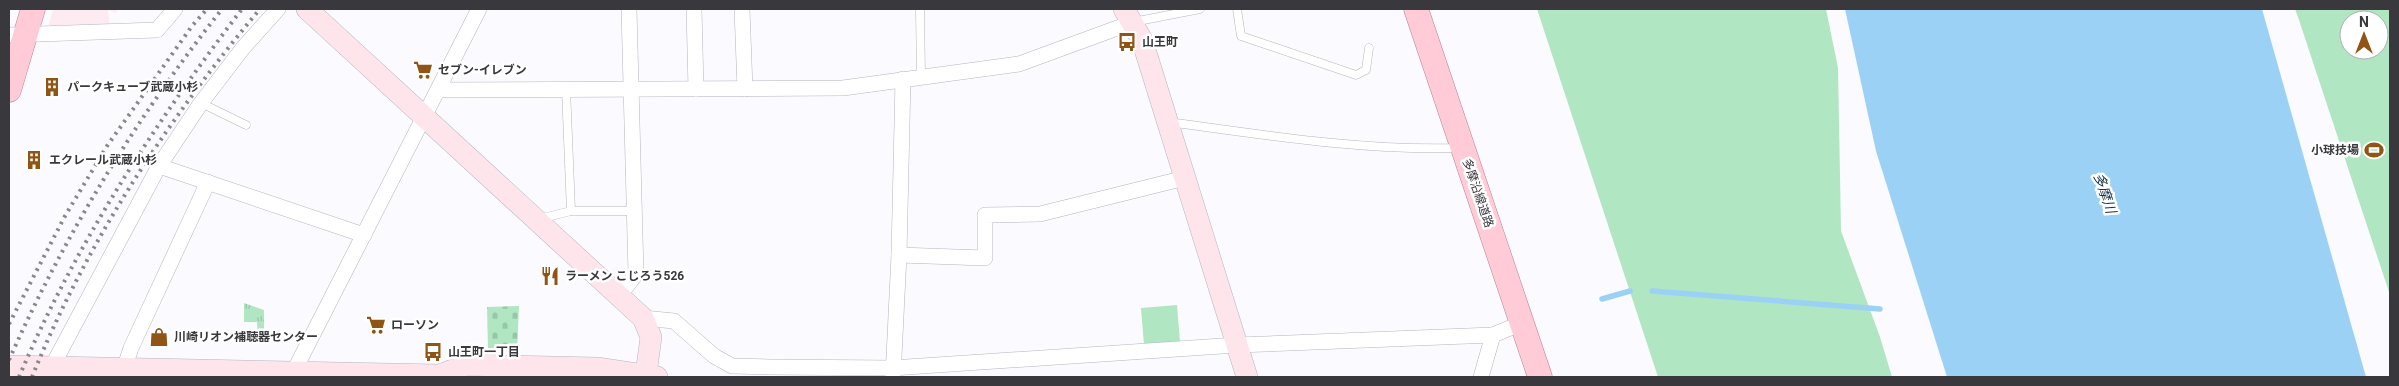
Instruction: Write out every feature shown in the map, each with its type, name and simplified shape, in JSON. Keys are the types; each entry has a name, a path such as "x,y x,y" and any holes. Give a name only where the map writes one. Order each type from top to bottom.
{"main road":[{"path":"9,90 17,34 32,9"},
{"name":"多摩沿線道路","path":"1416,9 1540,377"}],"street":[{"path":"17,34 157,30 175,9"},
{"path":"49,372 159,166 201,103 243,48 278,9"},
{"path":"9,366 49,372 124,369 440,376 466,365 597,368 649,376 651,337 643,318 307,9"},
{"path":"293,374 479,9"},
{"path":"620,295 636,274 629,9"},
{"path":"694,9 696,89"},
{"path":"742,9 745,89"},
{"path":"439,90 843,88 1019,64 1127,16 1142,40 1247,377"},
{"path":"892,373 899,255 904,79"},
{"path":"159,166 364,235"},
{"path":"899,255 985,258 985,215 1040,214 1184,178"},
{"path":"124,369 131,348 208,182"},
{"path":"643,318 674,322 730,372 892,373 1237,345 1493,335 1522,323"},
{"path":"1481,377 1493,335"}],"lane":[{"path":"920,9 921,77"},
{"path":"1127,16 1146,18 1200,9"},
{"path":"1237,9 1242,36 1356,75 1366,70 1369,48"},
{"path":"566,89 571,211"},
{"path":"201,103 246,125"},
{"path":"1167,122 1403,149 1462,148"},
{"path":"536,220 571,211 634,211"}],"shaded area":[{"path":"53,9 116,9 117,13 108,10 110,28 48,29"}],"green space":[{"path":"1537,9 1826,9 1838,68 1841,231 1880,337 1892,377 1658,377"},
{"path":"2295,9 2390,9 2390,295"},
{"path":"244,303 264,310 264,344 258,344 257,322 244,322"},
{"path":"1177,305 1180,342 1144,345 1141,308"},
{"path":"519,306 517,352 488,348 487,307"}],"water":[{"name":"多摩川","path":"1845,9 2262,9 2366,377 1947,377 1876,151"}],"waterway":[{"path":"1602,299 1630,291"},
{"path":"1652,291 1880,309"}],"railway":[{"path":"9,324 65,216 107,146 192,26 207,9"},
{"path":"9,360 54,267 105,178 161,92 222,9"},
{"path":"19,377 65,280 119,186 178,96 242,9"},
{"path":"32,377 77,278 132,184 193,94 260,9"}],"place":[{"name":"山王町","path":"1127,42"},
{"name":"セブン-イレブン","path":"423,70"},
{"name":"パークキューブ武蔵小杉","path":"52,87"},
{"name":"小球技場","path":"2374,150"},
{"name":"エクレール武蔵小杉","path":"34,160"},
{"name":"ラーメン こじろう526","path":"550,276"},
{"name":"ローソン","path":"376,325"},
{"name":"川崎リオン補聴器センター","path":"159,337"},
{"name":"山王町一丁目","path":"433,352"}]}
